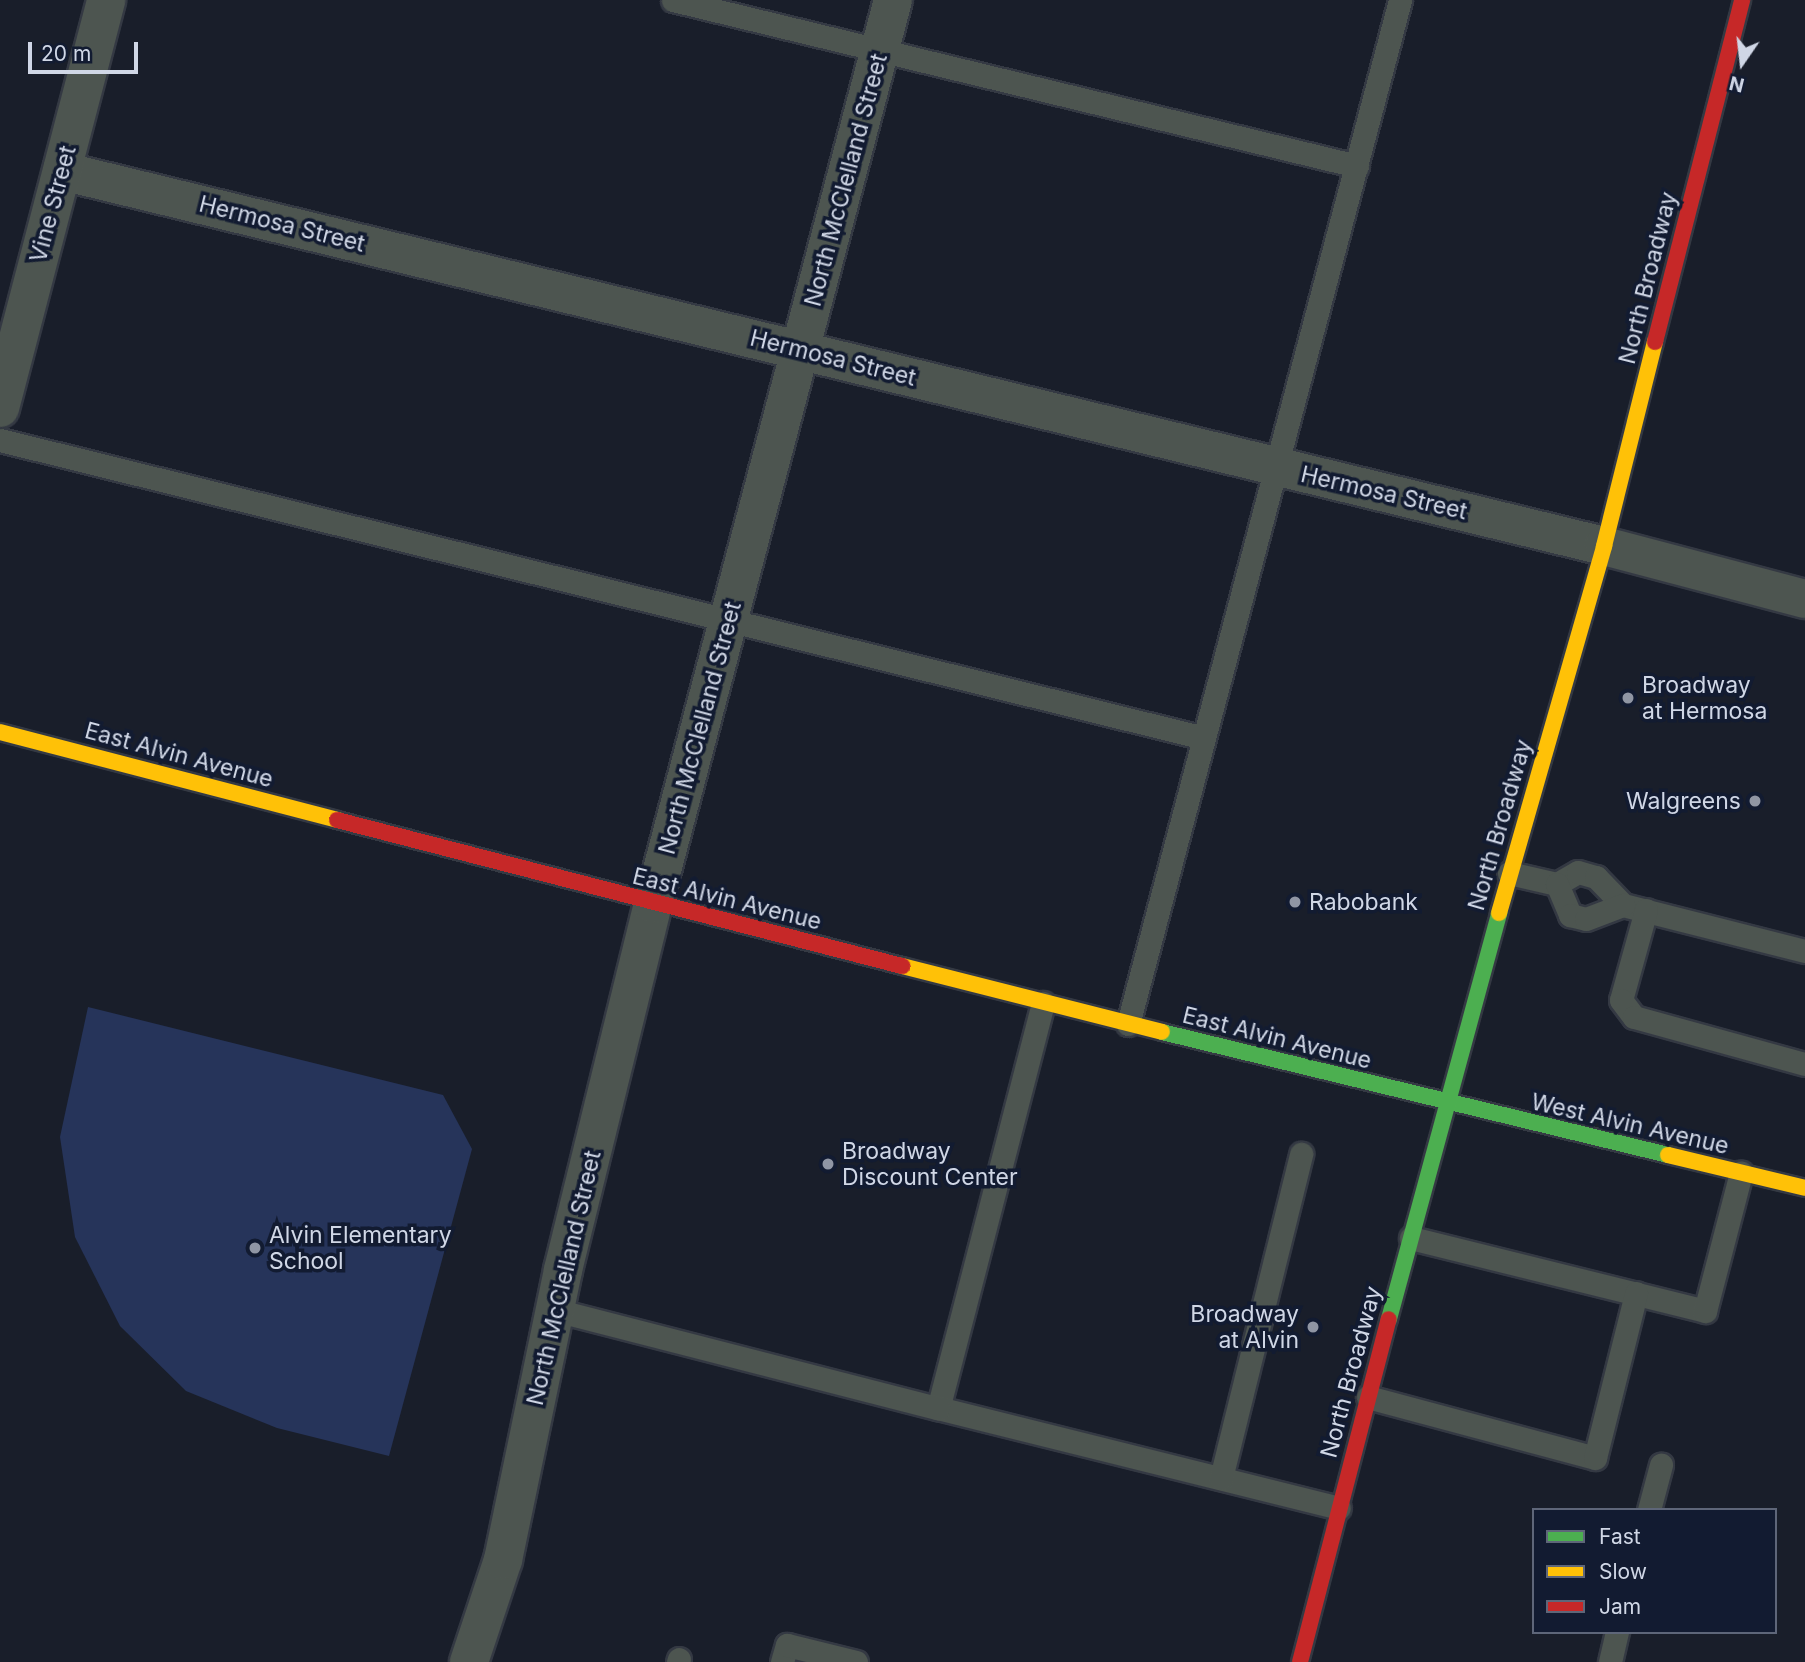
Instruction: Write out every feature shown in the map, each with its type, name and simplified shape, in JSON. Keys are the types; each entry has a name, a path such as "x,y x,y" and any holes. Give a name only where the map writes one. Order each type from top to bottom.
{"street":[{"name":"Vine Street","path":"0,408 107,0"},
{"name":"North McClelland Street","path":"469,1662 503,1560 555,1310 653,904 893,0"},
{"name":"North Broadway","path":"1300,1662 1445,1104 1604,545 1742,0"},
{"name":"Hermosa Street","path":"62,171 1604,545 1805,598"},
{"name":"East Alvin Avenue","path":"0,732 653,904 1445,1104"},
{"name":"West Alvin Avenue","path":"1445,1104 1805,1187"}],"lane":[{"path":"673,0 1357,166"},
{"path":"1128,1024 1400,0"},
{"path":"0,440 729,618 1204,738"},
{"path":"1509,873 1556,884 1578,872 1596,877 1634,908 1805,951"},
{"path":"1556,884 1570,915 1586,919 1634,908"},
{"path":"1634,908 1621,1000 1634,1017 1805,1064"},
{"path":"939,1408 1043,1003"},
{"path":"1221,1478 1301,1154"},
{"path":"1411,1238 1705,1311 1741,1173"},
{"path":"1368,1397 1595,1458 1636,1293"},
{"path":"555,1310 1339,1508"},
{"path":"1650,1508 1661,1465"},
{"path":"1610,1662 1617,1634"},
{"path":"782,1662 788,1645 856,1662"}],"shaded area":[{"path":"88,1007 443,1095 472,1149 389,1456 277,1428 186,1391 120,1326 75,1237 60,1137"}],"traffic: fast":[{"path":"1389,1319 1499,913"},
{"path":"1162,1032 1668,1155"}],"traffic: slow":[{"path":"1499,913 1604,546 1655,342"},
{"path":"0,732 337,820"},
{"path":"902,966 1162,1032"},
{"path":"1668,1155 1805,1188"}],"traffic: jam":[{"path":"1655,342 1742,0"},
{"path":"337,820 902,966"},
{"path":"1300,1662 1389,1319"}],"place":[{"name":"Broadway at Hermosa","path":"1628,698"},
{"name":"Walgreens","path":"1755,801"},
{"name":"Rabobank","path":"1295,902"},
{"name":"Broadway Discount Center","path":"828,1164"},
{"name":"Alvin Elementary School","path":"255,1248"},
{"name":"Broadway at Alvin","path":"1313,1327"}]}
